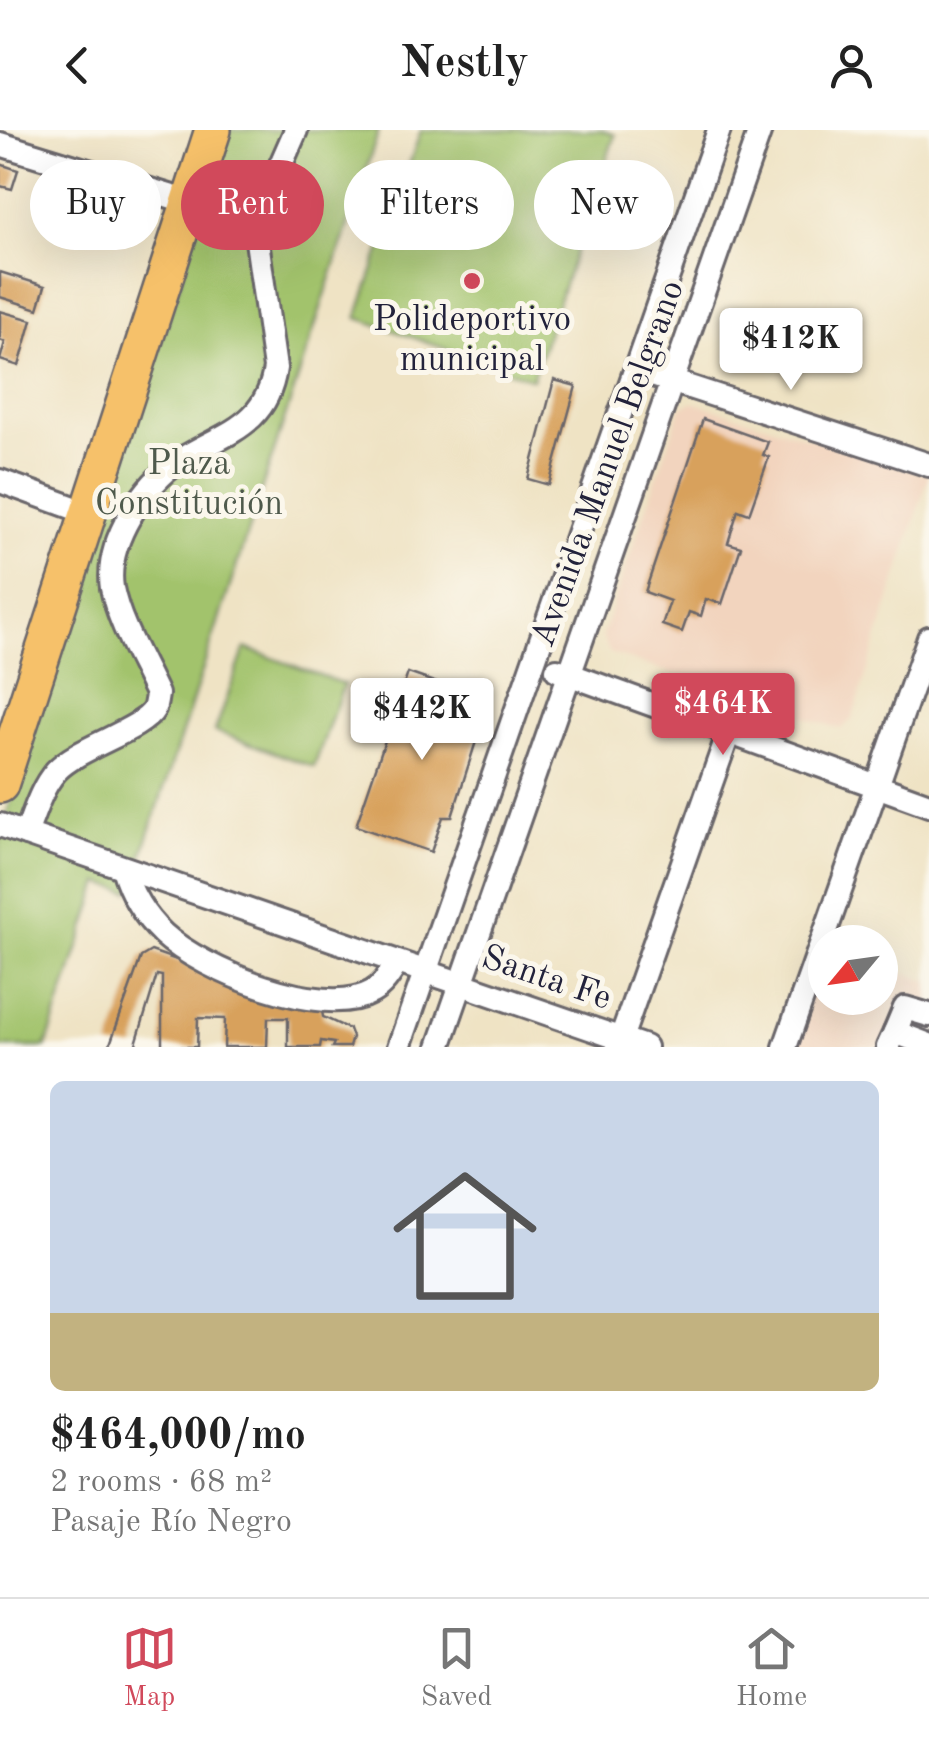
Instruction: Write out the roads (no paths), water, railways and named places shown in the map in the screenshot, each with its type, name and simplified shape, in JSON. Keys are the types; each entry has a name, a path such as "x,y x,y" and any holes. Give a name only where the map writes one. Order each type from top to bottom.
{"highway":[{"path":"203,160 213,130"},
{"path":"0,784 181,224"}],"street":[{"path":"26,834 38,801 55,772 85,749 144,720 155,708 157,694 118,610 111,566 126,524 160,478 180,460 250,420 263,406 273,384 275,368 256,241 260,212 296,130"},
{"name":"Avenida Manuel Belgrano","path":"400,1047 720,130"},
{"name":"Avenida Manuel Belgrano","path":"438,1047 760,130"},
{"path":"0,144 181,200"},
{"path":"637,370 929,465"},
{"path":"0,480 92,502 139,506"},
{"path":"75,554 111,566"},
{"path":"790,1046 929,639"},
{"path":"535,661 929,805"},
{"path":"619,1043 730,732"},
{"name":"Santa Fe","path":"0,825 397,963 427,970 619,1043 645,1047"},
{"path":"123,868 130,892 162,934 232,974 287,994 312,1001 341,1002 369,994 384,984 397,963"},
{"path":"929,1015 903,1009 891,1040 929,1044"}],"place":[{"name":"Polideportivo municipal","path":"472,281"}],"park label":[{"name":"Plaza Constitución","path":"189,482"}]}
